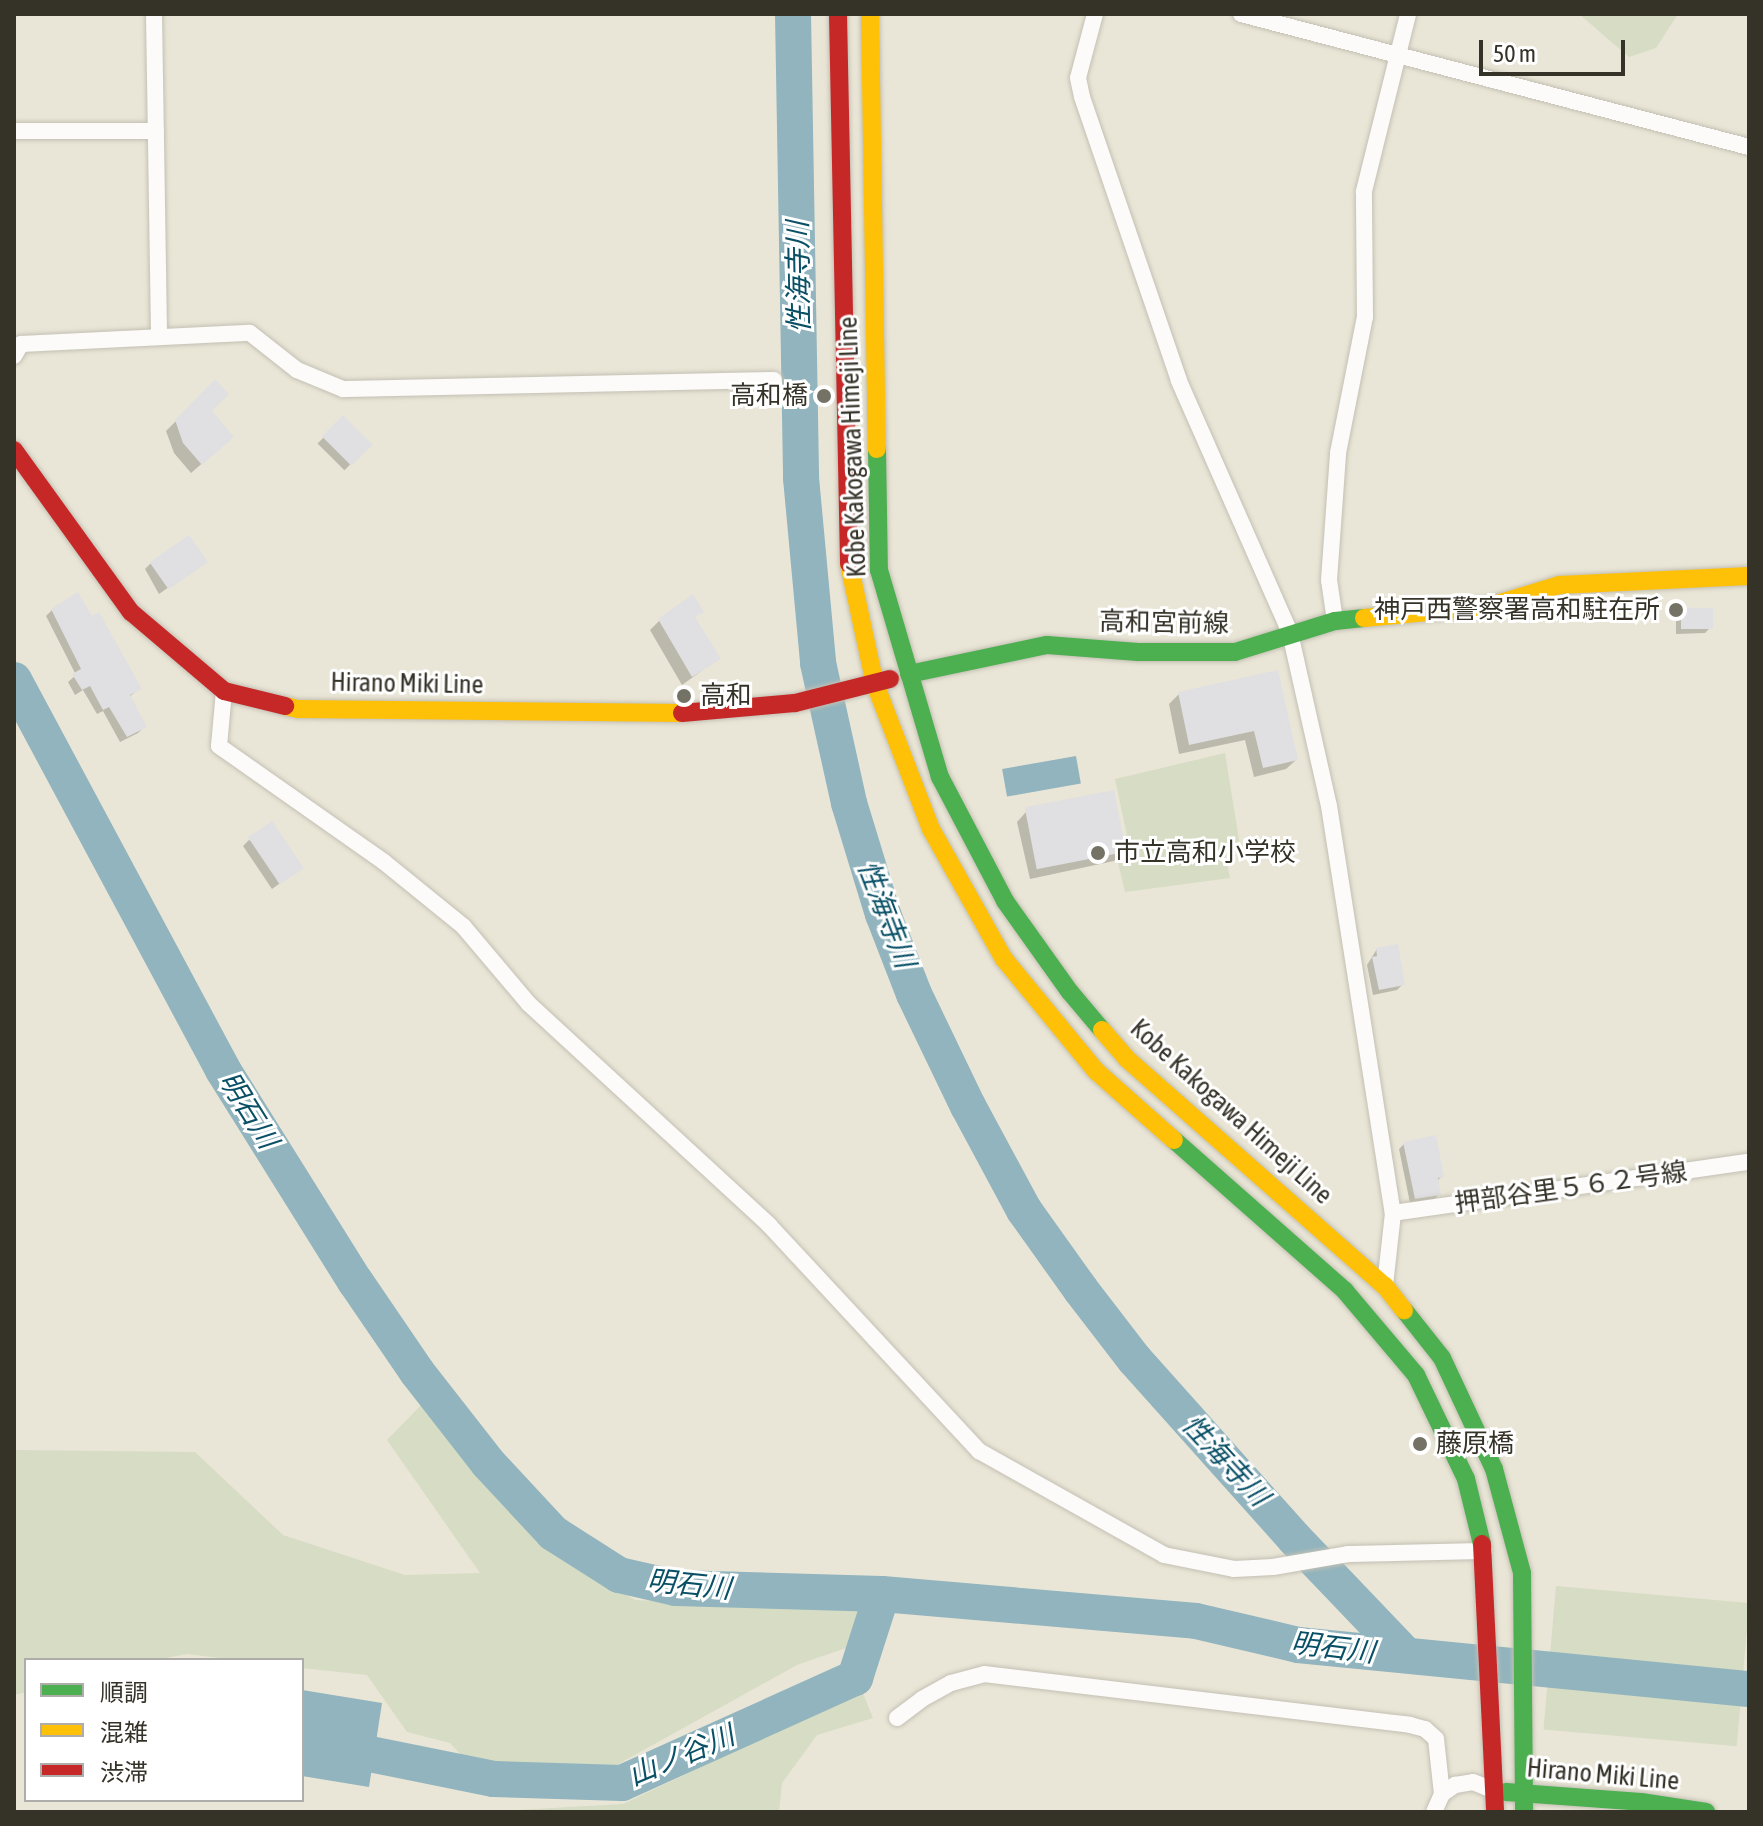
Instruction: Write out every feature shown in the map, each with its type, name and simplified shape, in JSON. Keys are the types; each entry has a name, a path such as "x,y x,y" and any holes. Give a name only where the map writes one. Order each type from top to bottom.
{"main road":[{"name":"Kobe Kakogawa Himeji Line","path":"838,14 849,576 875,684 931,829 1004,959 1096,1071 1345,1291 1416,1375 1466,1479 1485,1560 1495,1812"},
{"name":"Kobe Kakogawa Himeji Line","path":"870,14 879,570 940,777 1005,901 1070,992 1126,1058 1385,1286 1442,1358 1494,1469 1522,1573 1524,1803"},
{"name":"Hirano Miki Line","path":"14,450 131,612 224,691 298,709 673,714 795,703 909,674"},
{"name":"高和宮前線","path":"909,674 1047,645 1138,652 1235,652 1335,621 1490,606 1559,585 1749,576"},
{"name":"Hirano Miki Line","path":"1495,1791 1524,1803 1613,1799 1706,1812"}],"street":[{"path":"154,14 159,336"},
{"path":"1095,14 1078,78 1082,97 1179,381 1290,633 1329,806 1393,1213 1385,1286"},
{"path":"1241,14 1749,147"},
{"path":"1335,621 1329,580 1338,453 1365,317 1364,191 1408,14"},
{"path":"14,131 156,131"},
{"path":"14,356 21,344 250,333 297,370 343,389 774,380"},
{"path":"224,691 219,746 384,862 463,926 529,1004 769,1225 979,1451 1164,1555 1234,1569 1273,1567 1348,1554 1485,1560"},
{"name":"押部谷里５６２号線","path":"1393,1213 1749,1162"},
{"path":"897,1718 932,1693 984,1674 1410,1725 1425,1729 1436,1739 1442,1794 1434,1812"},
{"path":"1442,1794 1455,1785 1473,1782 1495,1791"}],"green space":[{"path":"1579,14 1678,14 1656,48 1629,57"},
{"path":"1225,753 1240,846 1224,850 1230,878 1125,892 1118,863 1131,854 1115,779"},
{"path":"427,1399 555,1552 635,1600 864,1610 846,1648 797,1665 604,1772 467,1762 450,1743 407,1732 367,1675 304,1668 304,1658 220,1658 187,1654 166,1658 24,1658 24,1692 14,1695 14,1450 195,1452 283,1535 405,1575 480,1573 387,1440"},
{"path":"1556,1586 1749,1603 1737,1746 1543,1729"},
{"path":"862,1691 873,1718 817,1735 782,1783 779,1812 482,1812 623,1804"}],"water":[{"path":"1076,756 1081,784 1007,797 1002,769"},
{"path":"304,1690 382,1703 369,1787 304,1776"}],"building":[{"path":"215,379 229,394 212,411 234,437 202,465 183,443 175,420"},
{"path":"343,415 373,445 351,466 322,436"},
{"path":"189,535 208,562 169,590 150,563"},
{"path":"78,592 92,616 99,612 142,689 130,695 147,727 127,737 109,707 103,710 90,686 82,690 72,674 81,669 51,609"},
{"path":"693,594 704,612 695,617 721,659 692,677 658,619"},
{"path":"1681,608 1713,608 1713,629 1681,629"},
{"path":"1278,670 1298,760 1263,768 1254,731 1189,745 1178,692"},
{"path":"1114,790 1126,852 1037,869 1025,807"},
{"path":"272,821 304,868 280,884 248,837"},
{"path":"1398,944 1405,985 1379,990 1372,957 1377,956 1376,948"},
{"path":"1436,1135 1444,1177 1438,1178 1441,1195 1415,1199 1403,1142"}],"waterway":[{"name":"性海寺川","path":"793,14 801,478 818,663 849,803 883,914 914,994 968,1106 1024,1210 1135,1360 1295,1539 1404,1653"},
{"name":"明石川","path":"14,680 223,1070 355,1281 417,1372 488,1463 553,1533 619,1575 676,1588 882,1594 1196,1621 1298,1645 1749,1689"},
{"name":"山ノ谷川","path":"325,1745 494,1779 622,1783 855,1678 882,1594"}],"traffic: fast":[{"path":"877,449 879,570 940,777 1005,901 1070,992 1102,1030"},
{"path":"909,674 1047,645 1138,652 1235,652 1335,621 1364,618"},
{"path":"1174,1140 1345,1291 1416,1375 1466,1479 1482,1544"},
{"path":"1404,1310 1442,1358 1494,1469 1522,1573 1524,1812"},
{"path":"1506,1792 1641,1802 1706,1812"}],"traffic: slow":[{"path":"870,14 877,449"},
{"path":"849,564 875,684 931,829 1004,959 1096,1071 1174,1140"},
{"path":"1364,618 1490,606 1559,585 1749,576"},
{"path":"285,706 298,709 682,713"},
{"path":"1102,1030 1126,1058 1385,1286 1404,1310"}],"traffic: jam":[{"path":"838,14 849,564"},
{"path":"14,450 131,612 224,691 285,706"},
{"path":"682,713 795,703 890,679"},
{"path":"1482,1544 1495,1812"}],"place":[{"name":"高和橋","path":"824,396"},
{"name":"神戸西警察署高和駐在所","path":"1676,610"},
{"name":"高和","path":"684,696"},
{"name":"市立高和小学校","path":"1098,853"},
{"name":"藤原橋","path":"1420,1444"}]}
